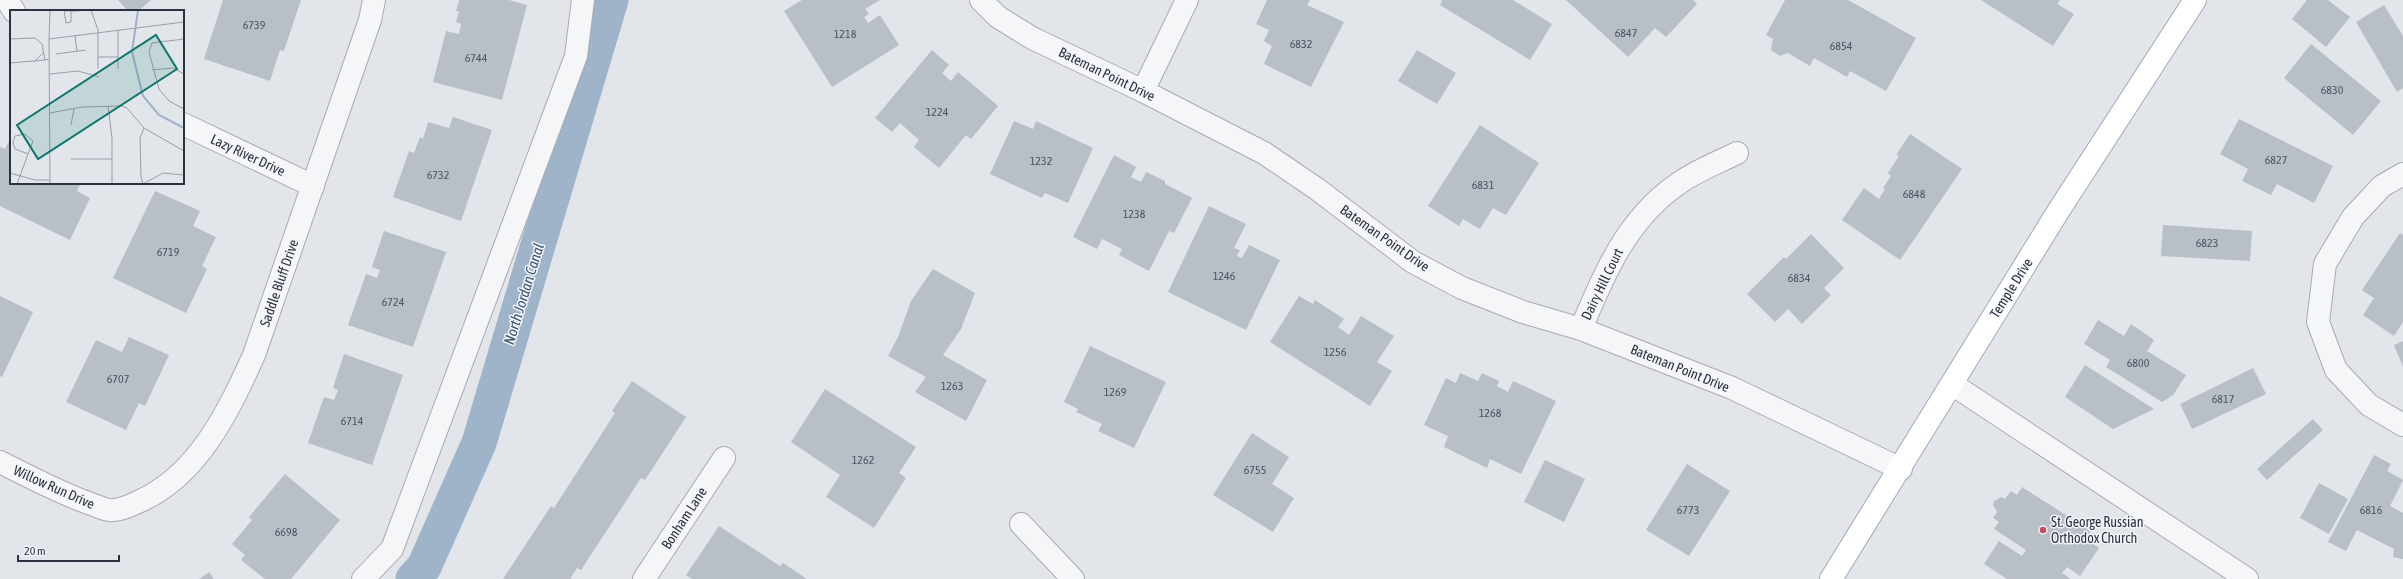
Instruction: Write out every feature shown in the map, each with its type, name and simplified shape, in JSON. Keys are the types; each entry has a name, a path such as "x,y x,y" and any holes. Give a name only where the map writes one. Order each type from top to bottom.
{"main road":[{"name":"Temple Drive","path":"1831,579 1901,469 2059,210 2195,0"}],"street":[{"path":"7,0 13,10"},
{"name":"Saddle Bluff Drive","path":"109,510 127,507 165,486 201,451 217,428 254,355 370,20 374,0"},
{"path":"362,579 392,549 576,56 583,0"},
{"name":"Bateman Point Drive","path":"981,0 998,16 1032,38 1143,91 1264,153 1317,189 1413,262 1462,288 1523,312 1581,329 1732,388 1901,469"},
{"path":"1143,91 1187,0"},
{"name":"Lazy River Drive","path":"184,124 313,186"},
{"name":"Dairy Hill Court","path":"1581,329 1607,268 1625,238 1651,206 1675,185 1737,153"},
{"path":"2403,174 2382,186 2353,217 2325,264 2318,322 2336,370 2369,404 2403,425"},
{"path":"1952,384 2248,579"},
{"name":"Bonham Lane","path":"644,579 724,458"},
{"name":"Willow Run Drive","path":"0,462 62,492 109,510"},
{"path":"1021,524 1073,579"}],"building":[{"path":"118,0 151,0 139,10 127,10"},
{"path":"223,0 301,0 284,51 280,50 270,81 204,59"},
{"path":"459,0 509,0 527,5 502,100 433,82 446,31 459,34 461,24 456,22 459,11 456,11"},
{"path":"802,0 880,0 865,9 869,14 864,17 868,23 880,15 899,45 832,87 784,11"},
{"path":"1267,0 1310,0 1307,5 1344,22 1311,87 1264,64 1272,46 1264,41 1269,30 1256,24"},
{"path":"1442,0 1513,0 1552,24 1530,60 1440,5"},
{"path":"1566,0 1693,0 1697,4 1666,37 1655,28 1628,57"},
{"path":"1785,0 1848,0 1916,38 1886,91 1850,71 1847,77 1814,58 1810,66 1788,53 1780,56 1771,50 1773,39 1766,35"},
{"path":"1981,0 2060,0 2057,4 2074,14 2053,46"},
{"path":"2307,0 2328,0 2350,17 2326,47 2292,19"},
{"path":"2384,5 2403,36 2403,88 2397,92 2356,22"},
{"path":"2311,44 2381,101 2353,135 2284,78"},
{"path":"932,50 949,65 942,73 951,81 958,72 998,106 971,139 966,135 939,168 914,147 919,140 900,123 892,132 875,118"},
{"path":"1417,50 1456,73 1437,104 1398,81"},
{"path":"453,117 492,130 461,221 393,197 409,151 414,153 420,137 423,139 428,122 449,128"},
{"path":"2239,119 2333,166 2314,203 2277,184 2271,195 2242,181 2248,169 2220,154"},
{"path":"1014,121 1033,129 1036,121 1093,148 1068,203 1045,193 1042,198 990,174"},
{"path":"1480,125 1539,163 1506,215 1493,208 1480,229 1463,219 1459,226 1428,206"},
{"path":"1910,134 1962,169 1900,260 1842,220 1864,188 1879,199 1885,189 1883,188 1891,176 1888,173 1899,156 1896,155"},
{"path":"10,139 10,184 80,184 77,191 90,198 70,240 0,206 0,147 5,149"},
{"path":"1114,155 1136,167 1131,177 1141,182 1146,172 1165,181 1165,184 1192,198 1174,233 1169,231 1149,271 1119,255 1122,249 1102,239 1097,249 1073,237"},
{"path":"155,191 200,211 193,226 216,237 202,266 207,269 186,313 113,278"},
{"path":"1209,206 1246,224 1234,248 1240,250 1237,256 1242,258 1249,245 1280,260 1246,330 1168,292"},
{"path":"2163,225 2252,231 2250,261 2161,256"},
{"path":"384,231 446,252 413,347 348,325 366,274 377,278 380,270 372,267"},
{"path":"2400,233 2403,235 2403,322 2394,336 2363,315 2374,298 2362,290"},
{"path":"1811,234 1844,268 1824,288 1831,295 1802,324 1788,309 1775,322 1747,294 1784,257 1786,259"},
{"path":"933,269 975,293 961,329 943,355 987,380 966,421 915,392 926,377 888,356 898,337 911,301"},
{"path":"0,296 33,312 2,377 0,376"},
{"path":"1299,296 1313,304 1315,300 1344,319 1338,327 1349,335 1361,316 1394,336 1377,362 1392,371 1370,406 1270,342"},
{"path":"2098,320 2124,336 2131,324 2154,340 2147,351 2186,375 2173,395 2162,402 2106,367 2110,360 2084,344"},
{"path":"129,337 169,355 145,406 139,403 126,430 66,402 96,340 122,352"},
{"path":"2403,341 2403,367 2394,345"},
{"path":"1090,346 1166,382 1134,448 1098,431 1102,424 1076,412 1078,409 1064,402"},
{"path":"344,354 403,375 372,465 308,443 324,397 334,400 338,390 333,388"},
{"path":"2085,365 2154,409 2113,429 2065,397"},
{"path":"2253,368 2266,394 2192,429 2180,404"},
{"path":"1460,373 1478,381 1482,373 1499,381 1497,386 1508,392 1513,381 1556,401 1521,474 1490,459 1487,468 1444,447 1448,436 1424,425 1446,378 1456,383"},
{"path":"632,381 686,417 645,480 641,478 581,570 577,568 570,579 503,579 551,506 554,508 615,413 612,411"},
{"path":"825,389 916,447 899,473 906,478 874,528 826,497 840,475 791,442"},
{"path":"2313,419 2323,430 2267,480 2257,469"},
{"path":"1252,433 1289,457 1272,484 1294,498 1273,532 1213,495"},
{"path":"2374,455 2391,464 2387,471 2403,480 2390,506 2403,513 2403,559 2393,557 2394,549 2357,530 2346,551 2328,542"},
{"path":"1545,460 1585,479 1564,522 1524,502"},
{"path":"1687,464 1730,491 1689,556 1646,530"},
{"path":"285,474 340,520 291,579 265,579 241,560 245,555 232,544 252,520 249,517"},
{"path":"2319,483 2348,499 2329,534 2300,518"},
{"name":"St. George Russian Orthodox Church","path":"2022,487 2091,531 2086,539 2099,548 2080,576 2067,567 2062,573 2071,579 2007,579 1984,564 1999,541 2022,556 2026,550 1994,529 1999,522 1993,518 1997,512 1993,505 1994,501 2001,497 2005,499 2011,491 2017,495"},
{"path":"719,526 780,566 783,563 807,579 692,579 686,575"},
{"path":"209,572 214,579 199,579"}],"waterway":[{"name":"North Jordan Canal","path":"413,579 424,567 479,443 611,0"}],"place":[{"name":"St. George Russian Orthodox Church","path":"2043,530"}]}
